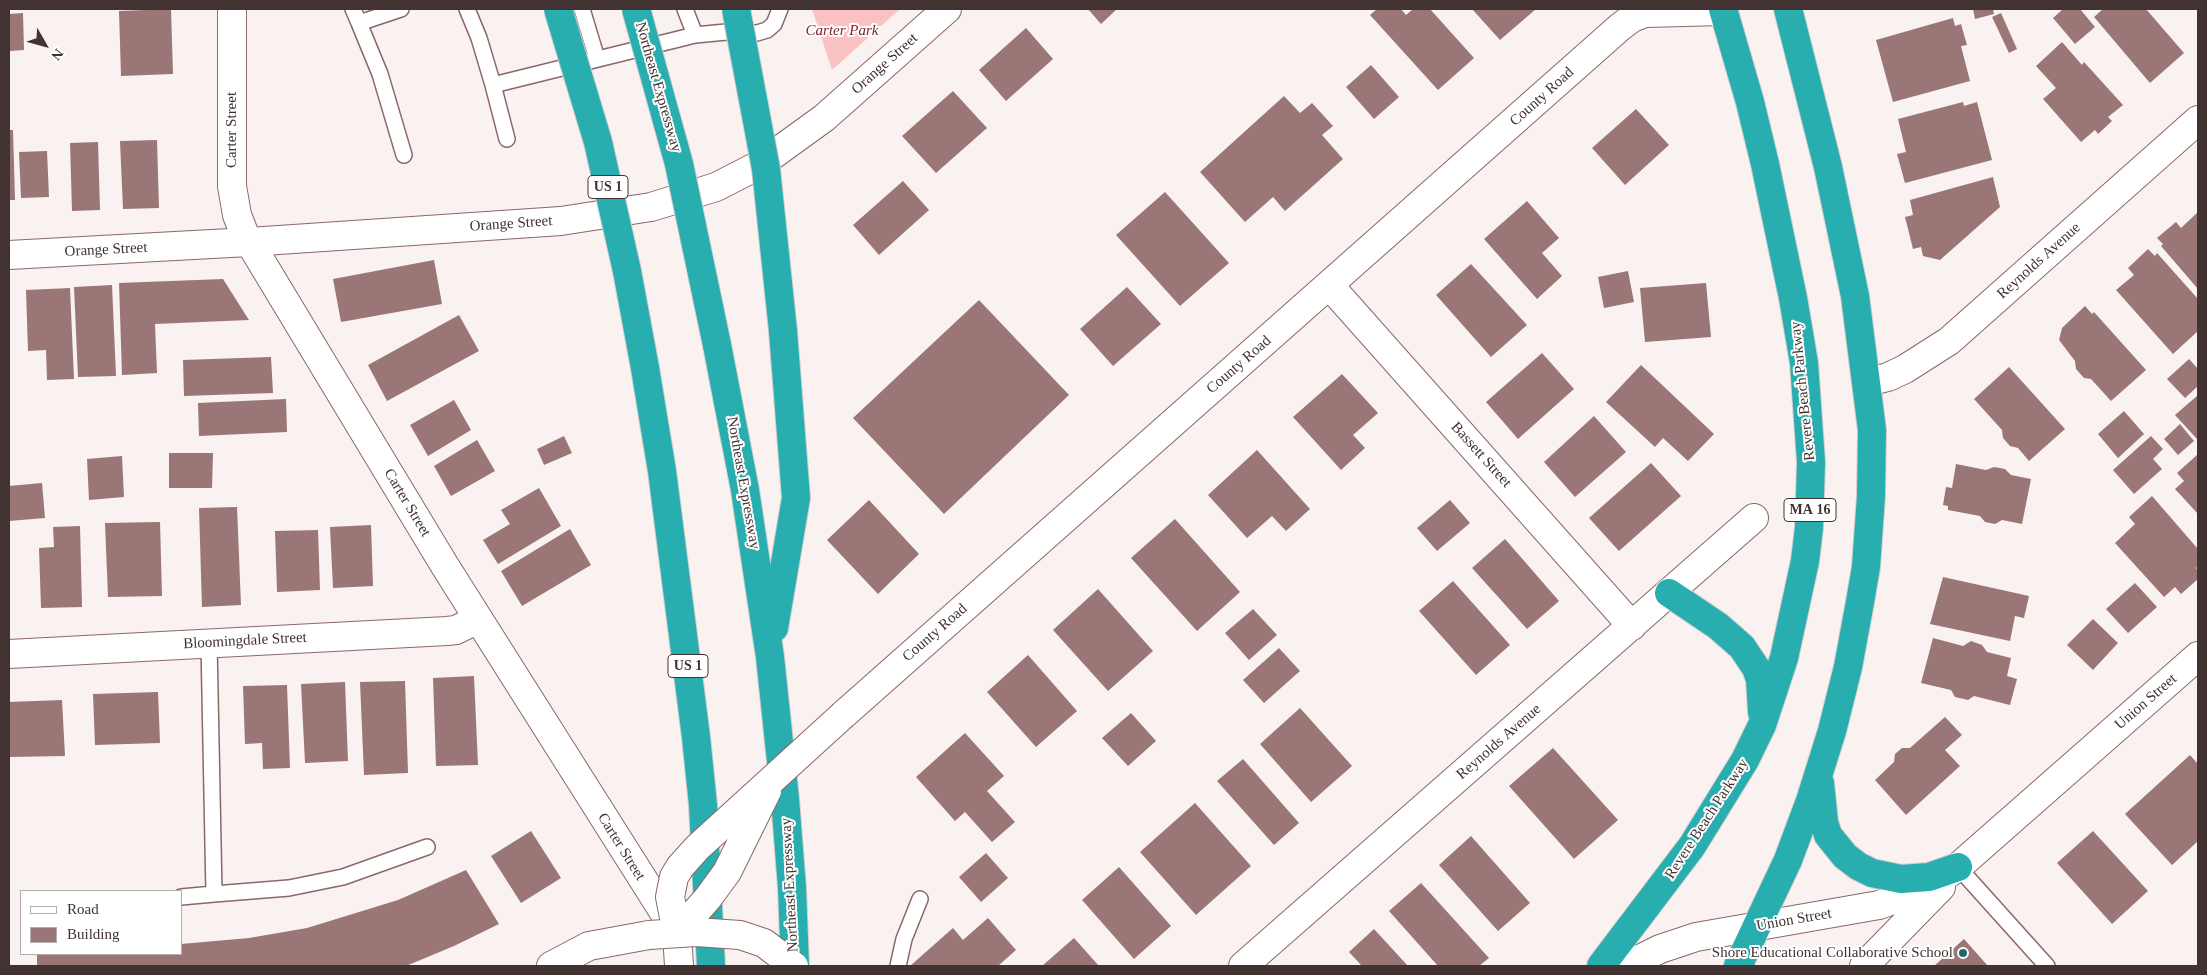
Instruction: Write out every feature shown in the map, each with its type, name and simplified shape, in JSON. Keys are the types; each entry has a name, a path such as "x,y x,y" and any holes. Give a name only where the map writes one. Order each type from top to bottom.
{"highway":[{"name":"US 1","path":"558,9 598,142 627,271 662,470 703,805 711,966"},
{"name":"Northeast Expressway","path":"636,9 679,164 745,490 770,657 785,799 792,888 794,966"},
{"path":"736,9 766,169 783,331 796,498 770,657"},
{"path":"1738,966 1788,860 1820,770 1848,667 1866,567 1872,463 1867,382 1855,296 1814,106 1788,9"},
{"name":"Revere Beach Parkway","path":"1601,966 1692,846 1730,787 1762,725 1793,626 1805,561 1811,494 1810,430 1804,363 1780,229 1750,102 1723,10"},
{"path":"1669,592 1718,626 1742,647 1750,658 1756,668 1762,693 1762,725"},
{"path":"1820,770 1821,806 1828,835 1845,856 1858,866 1872,873 1901,879 1929,877 1958,867"}],"street":[{"name":"Carter Street","path":"232,9 232,186 237,215 249,242 478,620 677,933"},
{"name":"Orange Street","path":"9,255 249,242 574,220 634,211 696,194 736,178 759,165 804,134 947,9"},
{"name":"County Road","path":"677,933 670,896 674,877 680,867 697,848 843,715 1620,27 1632,18 1645,13 1723,10"},
{"name":"Reynolds Avenue","path":"1867,382 1888,377 1905,369 1949,340 2198,120"},
{"name":"Bassett Street","path":"1329,285 1632,626"},
{"name":"Reynolds Avenue","path":"1243,966 1754,518"},
{"name":"Bloomingdale Street","path":"9,654 447,631 463,627 478,620"},
{"name":"Union Street","path":"1864,966 1899,932 1958,867 2198,656"},
{"name":"County Road","path":"677,933 728,872 777,775"},
{"name":"Union Street","path":"1626,966 1679,942 1897,900 1929,887 1958,867"},
{"path":"677,933 679,966"},
{"path":"551,966 589,946 649,935 728,933 753,938 775,950 794,966"}],"lane":[{"path":"401,9 356,16 380,74 404,155"},
{"path":"467,9 479,38 507,139"},
{"path":"582,9 597,59"},
{"path":"686,9 695,35"},
{"path":"493,85 695,35 758,33 774,24 780,9"},
{"path":"209,643 214,894"},
{"path":"182,897 290,888 343,877 427,847"},
{"path":"1958,867 2047,966"},
{"path":"898,966 904,939 920,899"}],"green space":[{"name":"Carter Park","path":"812,9 900,9 832,70"}],"building":[{"path":"171,9 173,74 121,76 119,11"},
{"path":"1088,9 1117,9 1101,24"},
{"path":"1377,9 1401,9 1406,15 1413,9 1430,9 1474,58 1438,90 1370,15"},
{"path":"1472,9 1536,9 1500,40"},
{"path":"1973,9 1993,9 1994,14 1975,19"},
{"path":"2063,9 2080,9 2095,27 2075,44 2053,18"},
{"path":"2103,9 2146,9 2184,53 2150,83 2094,17"},
{"path":"23,13 24,50 9,51 9,14"},
{"path":"2001,13 2017,49 2009,53 1992,17"},
{"path":"1953,18 1955,26 1961,24 1967,45 1961,46 1970,81 1893,102 1876,40"},
{"path":"1026,28 1053,59 1006,101 979,70"},
{"path":"2062,42 2082,65 2084,62 2123,105 2108,117 2112,121 2098,134 2095,130 2081,142 2043,99 2056,88 2036,66"},
{"path":"1371,65 1399,97 1374,119 1346,87"},
{"path":"953,91 987,128 936,173 902,136"},
{"path":"1284,96 1300,113 1312,103 1333,126 1322,135 1343,159 1285,211 1273,197 1245,222 1200,172"},
{"path":"1963,102 1964,106 1977,102 1992,160 1905,183 1897,154 1906,152 1898,119"},
{"path":"1636,109 1669,145 1625,185 1592,148"},
{"path":"9,130 13,130 15,200 9,200"},
{"path":"157,140 159,208 123,209 120,141"},
{"path":"98,142 100,210 72,211 70,143"},
{"path":"47,151 49,197 21,198 19,152"},
{"path":"1993,177 2000,207 1940,260 1923,256 1921,247 1913,249 1905,217 1913,215 1910,200"},
{"path":"903,181 929,210 879,255 853,225"},
{"path":"1165,192 1229,263 1180,306 1116,235"},
{"path":"1527,201 1559,238 1542,253 1562,276 1537,299 1484,239"},
{"path":"2198,212 2198,289 2161,246 2163,244 2157,238 2176,222 2181,228"},
{"path":"2148,249 2155,256 2157,253 2198,299 2198,331 2173,354 2116,290 2134,275 2128,268"},
{"path":"434,260 442,304 341,322 333,279"},
{"path":"1471,264 1527,325 1491,357 1436,295"},
{"path":"1628,271 1634,302 1604,308 1598,277"},
{"path":"223,279 249,320 155,324 157,373 122,375 119,283"},
{"path":"1706,283 1711,337 1645,342 1640,288"},
{"path":"112,285 116,376 78,377 74,287"},
{"path":"1127,287 1161,324 1113,366 1080,329"},
{"path":"70,288 74,379 47,380 46,350 28,351 26,290"},
{"path":"979,300 1069,395 944,514 853,418"},
{"path":"2085,306 2092,314 2094,312 2146,370 2111,401 2091,379 2084,378 2076,369 2075,361 2059,340 2062,328"},
{"path":"459,315 479,351 387,401 368,365"},
{"path":"1542,353 1574,389 1518,439 1486,402"},
{"path":"271,357 273,393 184,396 183,360"},
{"path":"2189,359 2198,369 2198,386 2185,398 2167,379"},
{"path":"1641,365 1714,434 1688,461 1663,438 1655,447 1606,402"},
{"path":"2009,367 2065,429 2029,461 2018,448 2010,446 2003,438 2002,430 1974,399"},
{"path":"1342,374 1378,413 1353,435 1365,448 1341,470 1293,417"},
{"path":"2198,395 2198,438 2197,439 2175,415"},
{"path":"286,399 287,432 199,436 198,403"},
{"path":"454,400 471,430 428,456 410,425"},
{"path":"2124,411 2144,434 2118,458 2098,434"},
{"path":"1594,416 1626,452 1575,497 1544,462"},
{"path":"2180,424 2194,441 2178,455 2164,439"},
{"path":"564,436 572,453 544,465 537,449"},
{"path":"2151,436 2163,449 2153,459 2162,469 2134,494 2113,470"},
{"path":"477,440 495,471 451,496 434,466"},
{"path":"1257,450 1310,509 1286,531 1272,516 1247,538 1208,495"},
{"path":"169,453 213,453 212,488 169,488"},
{"path":"2198,454 2198,514 2175,489 2184,481 2177,473"},
{"path":"122,456 124,497 89,500 87,459"},
{"path":"1651,463 1681,496 1619,551 1589,518"},
{"path":"1956,464 1986,470 1994,467 2005,469 2011,475 2031,479 2022,524 2002,520 1995,524 1985,522 1980,516 1948,510 1948,506 1943,505 1946,487 1952,488"},
{"path":"42,483 45,518 9,521 9,486"},
{"path":"539,488 561,526 498,564 483,540 510,524 501,510"},
{"path":"2152,496 2198,549 2198,566 2196,568 2198,579 2181,594 2175,587 2164,597 2115,543 2135,524 2129,517"},
{"path":"869,500 919,554 878,594 827,540"},
{"path":"1450,500 1470,523 1437,551 1417,528"},
{"path":"237,507 241,605 202,607 199,508"},
{"path":"1175,519 1240,592 1197,631 1131,558"},
{"path":"160,522 162,596 108,597 105,523"},
{"path":"371,525 373,586 333,588 330,527"},
{"path":"80,526 82,607 41,608 39,548 54,547 53,527"},
{"path":"570,529 591,565 522,606 501,571"},
{"path":"318,530 320,590 277,592 275,531"},
{"path":"1505,539 1559,601 1527,629 1472,568"},
{"path":"1943,577 2029,596 2024,618 2015,616 2010,641 1930,624"},
{"path":"1453,581 1510,645 1476,675 1419,611"},
{"path":"2135,583 2157,607 2128,633 2106,609"},
{"path":"1098,589 1153,651 1108,691 1053,630"},
{"path":"1253,609 1277,635 1249,660 1225,633"},
{"path":"2093,619 2118,643 2093,670 2067,645"},
{"path":"1933,638 1963,646 1971,641 1982,645 1987,652 2011,658 2007,676 2017,679 2010,705 1974,696 1968,700 1955,697 1951,690 1921,683"},
{"path":"1279,648 1300,671 1264,703 1243,680"},
{"path":"1028,655 1077,711 1036,747 987,692"},
{"path":"474,676 478,765 436,766 433,678"},
{"path":"405,681 408,773 364,775 360,682"},
{"path":"345,682 348,761 305,763 301,684"},
{"path":"287,685 290,768 263,769 262,743 245,744 243,686"},
{"path":"158,692 160,743 95,745 93,694"},
{"path":"62,700 65,756 9,757 9,702"},
{"path":"1300,708 1352,766 1311,802 1260,744"},
{"path":"1131,713 1156,741 1128,766 1102,738"},
{"path":"1945,717 1962,735 1945,750 1960,766 1906,815 1875,780 1894,762 1895,754 1902,748 1910,748"},
{"path":"965,733 1004,776 987,791 1015,822 992,842 965,812 955,821 916,777"},
{"path":"1553,748 1618,820 1574,859 1509,786"},
{"path":"2190,755 2198,764 2198,841 2172,865 2125,814"},
{"path":"1243,759 1299,823 1274,845 1217,781"},
{"path":"1195,803 1251,866 1196,915 1140,852"},
{"path":"531,831 561,878 521,903 491,856"},
{"path":"2093,831 2148,891 2112,924 2057,863"},
{"path":"1471,836 1530,903 1498,931 1439,865"},
{"path":"986,853 1008,878 981,902 959,877"},
{"path":"1119,867 1171,926 1134,959 1082,900"},
{"path":"466,870 499,924 454,946 406,966 37,966 37,955 182,955 182,944 249,938 307,928 398,900"},
{"path":"1421,883 1489,958 1479,966 1438,966 1389,911"},
{"path":"988,918 1016,950 998,966 910,966 953,928 963,940"},
{"path":"1374,929 1408,966 1359,966 1361,965 1349,952"},
{"path":"1074,938 1099,966 1042,966"},
{"name":"Shore Educational Collaborative School","path":"1964,939 1988,966 1934,966"}],"place":[{"name":"Shore Educational Collaborative School","path":"1963,953"}]}
